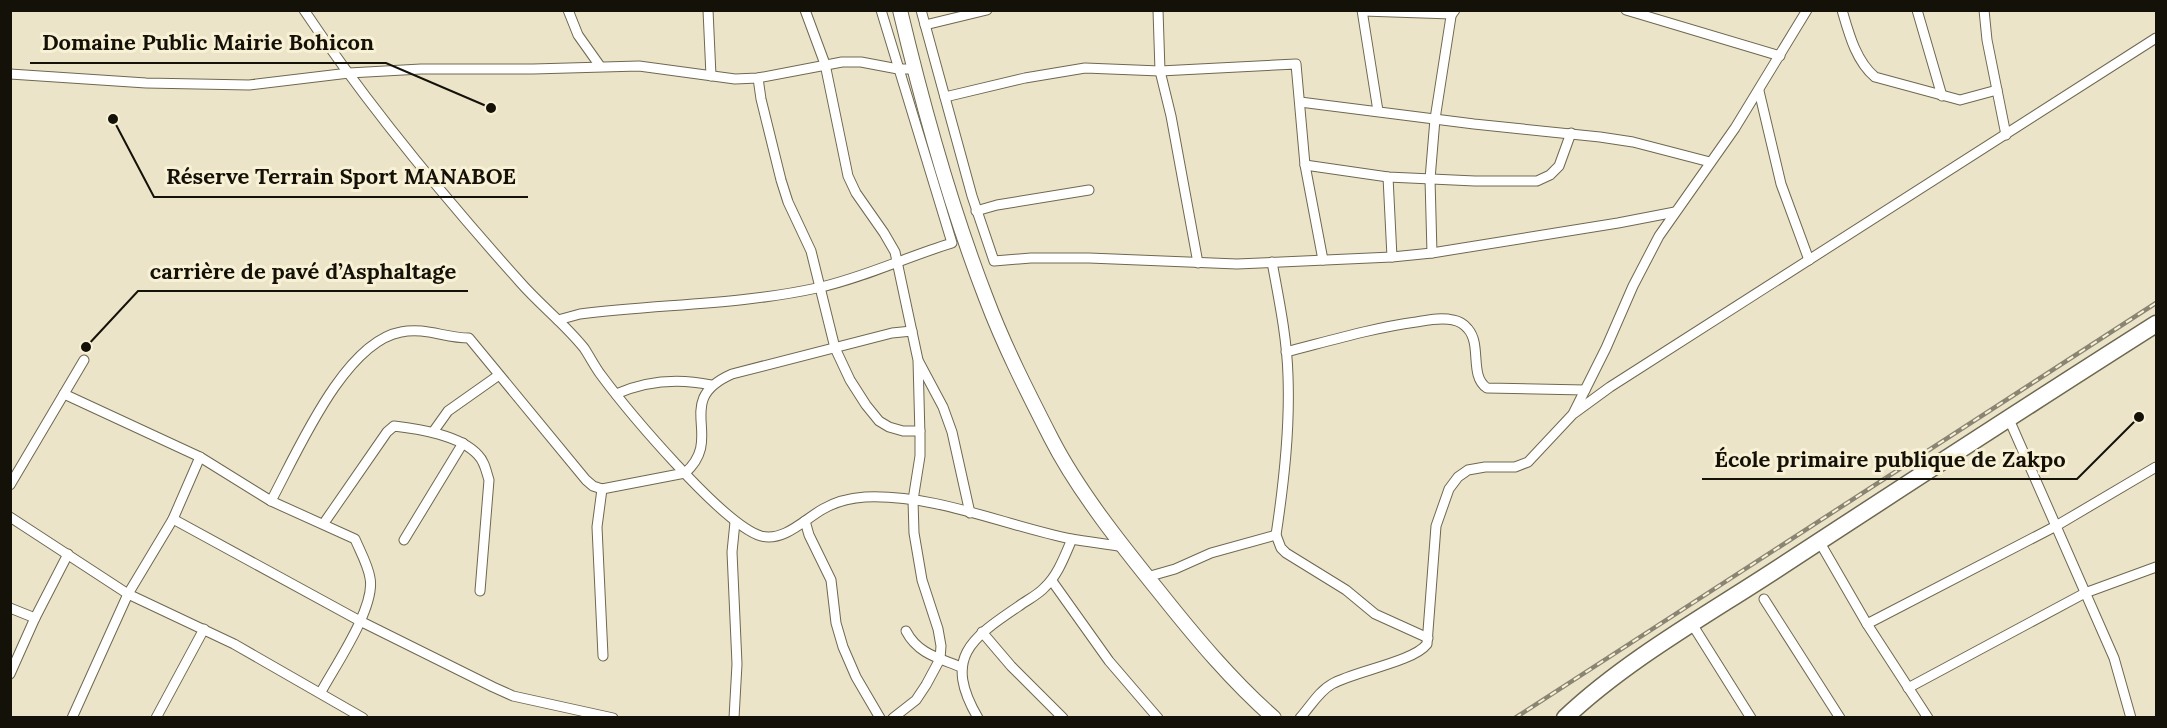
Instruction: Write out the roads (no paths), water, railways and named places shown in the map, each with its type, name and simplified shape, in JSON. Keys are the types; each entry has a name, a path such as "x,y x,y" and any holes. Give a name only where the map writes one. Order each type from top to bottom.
{"highway":[{"path":"1572,715 1613,679 1692,624 2008,417 2157,324"}],"main road":[{"path":"900,10 914,69 986,300 1012,360 1051,439 1099,513 1147,577 1222,667 1274,717"},
{"path":"1253,699 1267,717"}],"street":[{"path":"304,10 349,74 452,203 519,282 584,348 616,394 685,473 735,522 763,536 773,537 785,533 824,509 852,499 863,497 913,500 1072,539 1125,547"},
{"path":"568,10 578,34 600,66"},
{"path":"708,10 711,76"},
{"path":"805,10 825,64 848,176 856,193 890,243 898,263 918,360 920,456 913,500 916,550 923,583 940,637 940,659 916,700 893,717"},
{"path":"558,320 580,314 740,301 819,288 952,243 881,10"},
{"path":"921,10 976,211 994,261"},
{"path":"925,25 987,10"},
{"path":"1158,10 1160,71 1171,116 1198,263"},
{"path":"1626,10 1780,56"},
{"path":"1574,414 1633,286 1659,236 1759,91 1807,10"},
{"path":"1842,10 1857,55 1865,69 1875,77 1890,83 1960,100 1997,90"},
{"path":"1917,10 1942,96"},
{"path":"1984,10 2006,135"},
{"path":"1987,26 1994,10"},
{"path":"1378,111 1363,11 1453,12 1435,119 1430,179 1432,253"},
{"path":"1300,717 1329,685 1420,650 1427,644 1436,526 1449,489 1458,477 1468,470 1485,467 1515,467 1528,462 1574,414 1610,387 2157,38"},
{"path":"10,74 146,83 249,85 421,69 639,66 735,79 758,78 825,64 861,62 898,69 914,69"},
{"path":"945,97 1059,71 1085,68 1160,71 1296,64 1305,165 1323,260"},
{"path":"758,78 781,180 788,202 811,251 835,348 850,380 879,421 890,428 920,431"},
{"path":"1759,91 1781,184 1809,260"},
{"path":"1300,102 1633,142 1710,162"},
{"path":"1305,165 1388,177 1537,181 1550,175 1559,166 1571,133"},
{"path":"1388,177 1392,257"},
{"path":"976,211 997,205 1089,189"},
{"path":"974,265 1031,258 1237,264 1392,257 1432,253 1675,212"},
{"path":"1272,262 1280,302 1288,374 1287,452 1277,542 1286,553 1346,590 1375,614 1428,638"},
{"path":"1286,352 1389,326 1451,319 1466,326 1472,333 1479,378 1482,385 1487,388 1584,390"},
{"path":"271,501 329,395 359,356 388,335 403,331 432,331 456,338 469,338 586,480 602,489 685,473 698,460 701,453 701,403 711,385 732,374 892,333 912,331"},
{"path":"10,485 84,360"},
{"path":"918,360 943,407 952,432 970,513"},
{"path":"433,432 448,411 500,375"},
{"path":"616,394 647,383 667,381 690,381 711,385"},
{"path":"64,394 200,458 271,501 356,538 371,578 367,605 321,692"},
{"path":"2008,417 2114,658 2131,717"},
{"path":"324,523 394,426 433,432 463,443 479,456 489,480 480,591"},
{"path":"404,540 463,443"},
{"path":"72,717 128,594 173,519 200,458"},
{"path":"1867,624 2056,526 2157,467"},
{"path":"602,489 597,527 603,656"},
{"path":"10,517 128,594 204,629 363,717"},
{"path":"173,519 360,621 513,696 613,717"},
{"path":"805,521 809,535 831,580 836,624 843,647 856,677 880,717"},
{"path":"734,717 737,664 732,552 735,522"},
{"path":"1147,577 1211,553 1276,535"},
{"path":"978,717 968,696 961,667 966,651 982,632 1043,590 1052,581 1072,539"},
{"path":"1819,542 1867,624 1928,717"},
{"path":"10,675 35,618 68,554"},
{"path":"1908,688 2085,592 2157,567"},
{"path":"1052,581 1109,661 1158,717"},
{"path":"1764,599 1840,717"},
{"path":"10,608 35,618"},
{"path":"1692,624 1751,717"},
{"path":"156,717 204,629"},
{"path":"906,631 917,648 961,667"},
{"path":"982,632 1011,666 1063,717"}],"railway":[{"path":"1515,718 2156,303"}],"place":[{"name":"Domaine Public Mairie Bohicon","path":"491,108"},
{"name":"Réserve Terrain Sport MANABOE","path":"113,119"},
{"name":"carrière de pavé d’Asphaltage","path":"86,347"},
{"name":"École primaire publique de Zakpo","path":"2139,417"}]}
